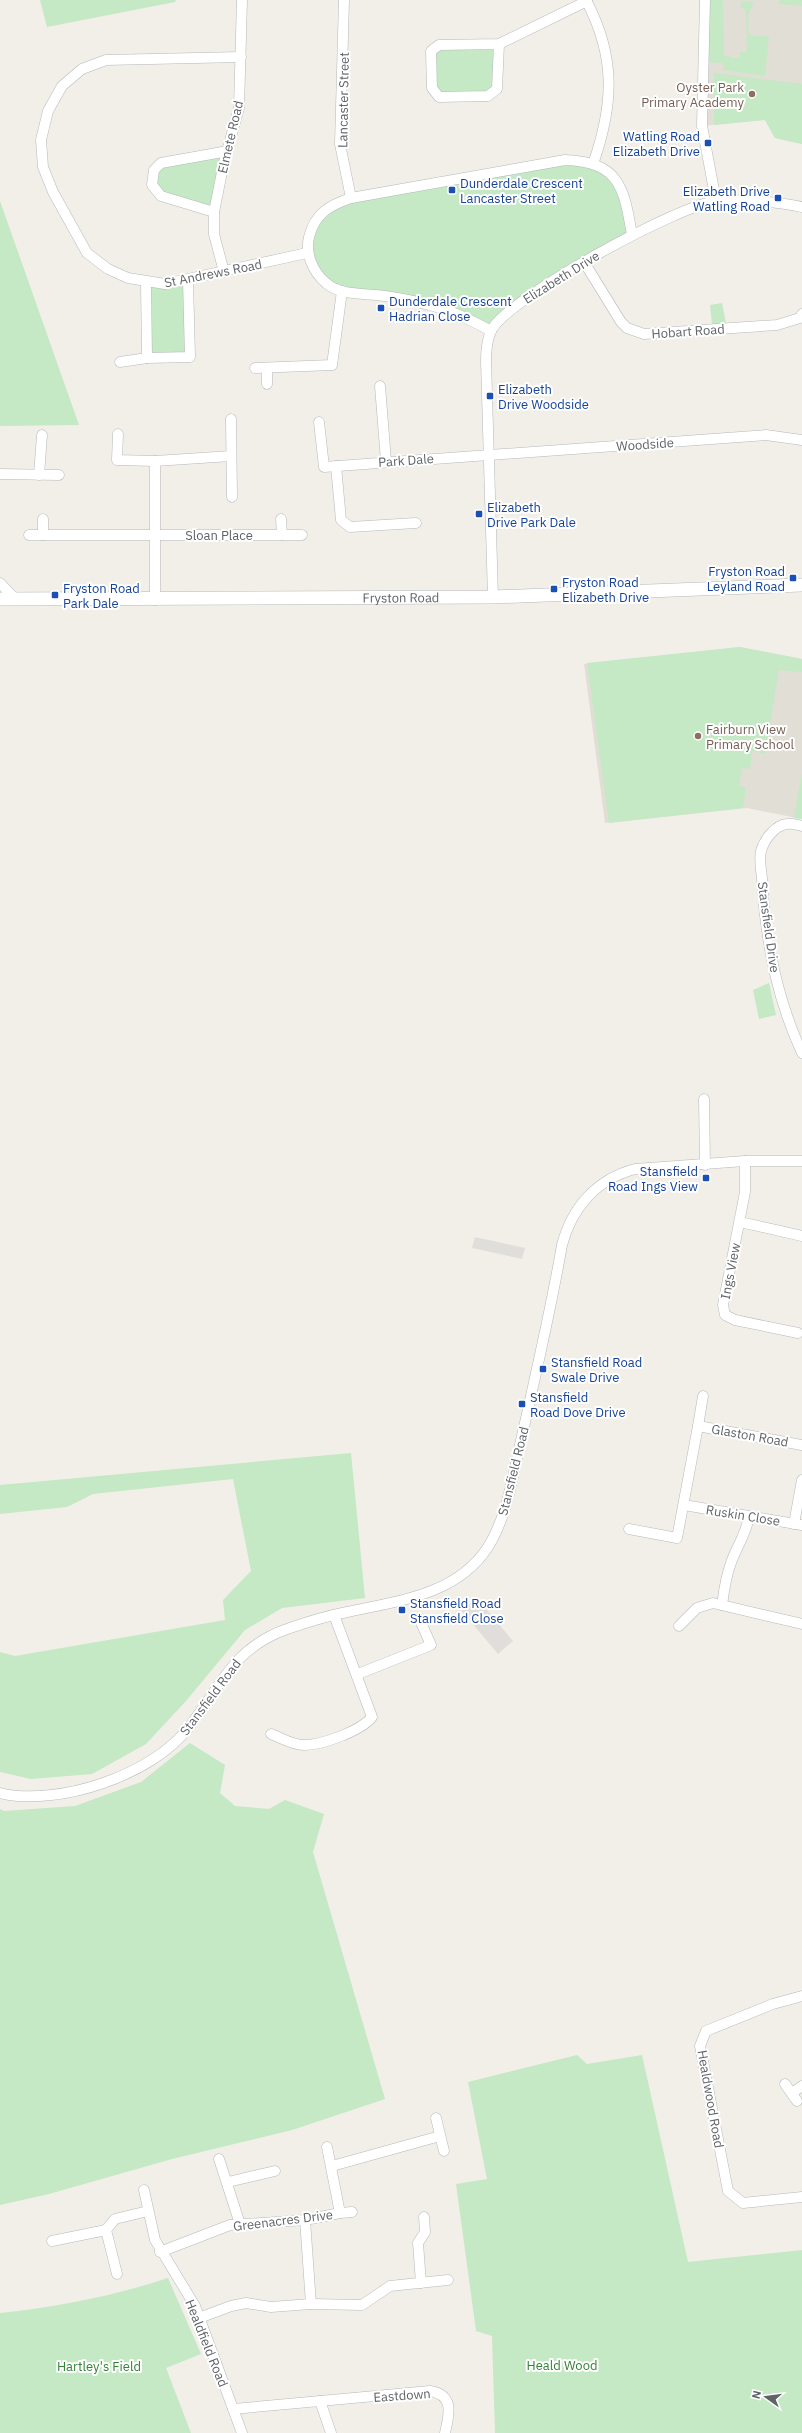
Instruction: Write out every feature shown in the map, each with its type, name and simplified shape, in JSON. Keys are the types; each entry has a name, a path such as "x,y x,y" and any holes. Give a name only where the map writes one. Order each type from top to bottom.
{"street":[{"name":"Elmete Road","path":"224,272 214,234 214,212 239,108 242,0"},
{"name":"Lancaster Street","path":"344,0 340,144 351,198"},
{"path":"705,0 702,126 716,201"},
{"path":"499,44 497,89 488,96 439,97 432,88 432,51 439,45 499,44 587,1 607,53 610,78 609,104 593,164"},
{"name":"St Andrews Road","path":"241,57 106,60 82,69 62,86 48,111 41,140 43,167 53,192 87,253 108,269 128,278 165,284 307,253"},
{"path":"214,212 161,196 152,185 154,170 161,163 228,151"},
{"path":"493,597 486,361 491,330 465,316 431,305 385,296 342,291 326,284 315,270 307,253 314,224 322,212 331,205 351,198 565,160 593,164 616,180 625,195 632,235"},
{"name":"Elizabeth Drive","path":"491,330 509,310 584,262 669,216 716,201 788,204 802,207"},
{"name":"Hobart Road","path":"584,262 621,322 627,328 644,334 777,324 800,318 802,314"},
{"path":"120,362 147,358 190,357 188,280"},
{"path":"146,282 147,358"},
{"path":"255,368 332,365 342,291"},
{"path":"267,368 267,384"},
{"path":"380,386 386,462"},
{"path":"231,419 232,497"},
{"name":"Park Dale","path":"319,422 324,467 488,455"},
{"path":"39,475 42,434"},
{"path":"118,434 117,460 155,461 231,456"},
{"name":"Woodside","path":"488,455 766,435 802,440"},
{"path":"155,461 155,600"},
{"path":"336,466 341,520 350,526 416,523"},
{"path":"0,474 59,475"},
{"path":"42,519 43,535"},
{"path":"281,519 282,535"},
{"name":"Sloan Place","path":"29,535 302,535"},
{"path":"0,582 15,599"},
{"name":"Fryston Road","path":"0,599 155,600 493,597 802,585"},
{"name":"Stansfield Drive","path":"802,826 787,824 775,830 765,840 760,853 762,898 772,962 784,1007 802,1053"},
{"path":"704,1099 705,1165"},
{"name":"Stansfield Road","path":"0,1793 16,1797 49,1796 89,1787 135,1770 164,1752 188,1729 224,1676 241,1655 268,1637 334,1615 420,1596 455,1580 473,1566 488,1547 502,1519 529,1407 562,1245 567,1227 576,1209 593,1191 619,1173 651,1168 745,1161 802,1161"},
{"name":"Ings View","path":"745,1161 745,1192 723,1305 725,1315 735,1320 798,1333"},
{"path":"740,1222 802,1236"},
{"name":"Glaston Road","path":"629,1529 677,1538 703,1396"},
{"name":"Glaston Road","path":"698,1426 802,1445"},
{"path":"798,1524 802,1480"},
{"name":"Ruskin Close","path":"684,1505 798,1524"},
{"path":"722,1605 724,1584 733,1559 746,1531 750,1517"},
{"path":"680,1626 697,1608 713,1603 802,1624"},
{"path":"271,1734 292,1743 304,1745 332,1739 366,1724 372,1716 358,1674 334,1615"},
{"path":"358,1674 431,1645 419,1618"},
{"name":"Healdwood Road","path":"802,1996 773,2004 706,2032 700,2046 728,2192 743,2203 802,2197"},
{"path":"792,2093 802,2086"},
{"path":"436,2118 444,2152"},
{"path":"332,2166 440,2136"},
{"name":"Greenacres Drive","path":"327,2147 332,2166 340,2213"},
{"path":"219,2158 228,2182 240,2224"},
{"path":"228,2182 275,2171"},
{"name":"Healdfield Road","path":"144,2190 155,2240 160,2252 183,2287 199,2318 242,2433"},
{"path":"52,2241 106,2230 115,2219 148,2211"},
{"name":"Greenacres Drive","path":"160,2252 230,2225 305,2220 352,2212"},
{"path":"421,2283 418,2243 425,2232 424,2217"},
{"path":"305,2220 311,2304"},
{"path":"106,2230 117,2274"},
{"path":"199,2318 231,2306 246,2303 271,2307 311,2304 362,2305 390,2286 448,2280"},
{"name":"Eastdown","path":"233,2409 438,2392 444,2396 448,2402 450,2411 445,2433"},
{"path":"320,2401 331,2433"}],"shaded area":[{"name":"Oyster Park Primary Academy","path":"705,0 802,0 802,144 775,138 765,120 702,126"},
{"name":"Fairburn View Primary School","path":"740,647 802,659 802,819 747,808 605,823 584,664"},
{"path":"475,1237 525,1248 522,1259 472,1248"},
{"path":"478,1599 513,1641 498,1654 461,1610"}],"green space":[{"path":"40,0 176,0 175,2 47,27"},
{"path":"705,0 723,0 724,56 730,56 731,58 740,58 740,52 747,52 746,9 740,8 741,1 754,2 748,15 749,35 769,37 765,76 723,70 723,63 704,62"},
{"path":"780,0 802,0 802,6 779,4"},
{"path":"499,44 497,89 488,96 439,97 432,88 431,51 439,45"},
{"path":"714,73 802,84 802,144 775,138 765,120 714,125"},
{"path":"228,151 214,212 161,196 152,185 161,163"},
{"path":"580,160 616,180 632,235 509,310 491,331 465,316 342,291 315,270 309,238 331,205"},
{"path":"0,201 79,425 0,426"},
{"path":"188,280 190,357 147,358 146,283"},
{"path":"722,303 726,323 712,324 710,305"},
{"name":"Fairburn View Primary School","path":"740,647 802,659 802,672 779,670 765,754 752,751 750,769 742,768 739,786 746,787 743,808 609,823 587,663"},
{"path":"802,773 802,819 794,818"},
{"path":"769,983 776,1015 759,1019 753,990"},
{"path":"351,1453 365,1598 282,1608 245,1630 186,1701 146,1744 92,1774 31,1779 0,1772 0,1652 15,1656 225,1620 223,1600 251,1571 233,1479 93,1494 67,1507 0,1514 0,1485"},
{"path":"190,1743 225,1765 220,1793 235,1806 269,1809 285,1800 324,1814 313,1852 385,2099 292,2130 172,2159 49,2194 0,2205 0,1809 4,1811 75,1806 141,1782"},
{"name":"Heald Wood","path":"577,2055 587,2064 642,2055 688,2262 802,2250 802,2433 495,2433 492,2336 476,2331 456,2184 487,2179 468,2082"},
{"name":"Hartley's Field","path":"168,2278 201,2354 166,2368 191,2433 0,2433 0,2313 43,2308 85,2300"}],"place":[{"name":"Oyster Park Primary Academy","path":"752,94"},
{"name":"Watling Road Elizabeth Drive","path":"708,143"},
{"name":"Dunderdale Crescent Lancaster Street","path":"452,190"},
{"name":"Elizabeth Drive Watling Road","path":"778,198"},
{"name":"Dunderdale Crescent Hadrian Close","path":"381,308"},
{"name":"Elizabeth Drive Woodside","path":"490,396"},
{"name":"Elizabeth Drive Park Dale","path":"479,514"},
{"name":"Fryston Road Leyland Road","path":"793,578"},
{"name":"Fryston Road Elizabeth Drive","path":"554,589"},
{"name":"Fryston Road Park Dale","path":"55,595"},
{"name":"Fairburn View Primary School","path":"698,736"},
{"name":"Stansfield Road Ings View","path":"706,1178"},
{"name":"Stansfield Road Swale Drive","path":"543,1369"},
{"name":"Stansfield Road Dove Drive","path":"522,1404"},
{"name":"Stansfield Road Stansfield Close","path":"402,1610"}]}
